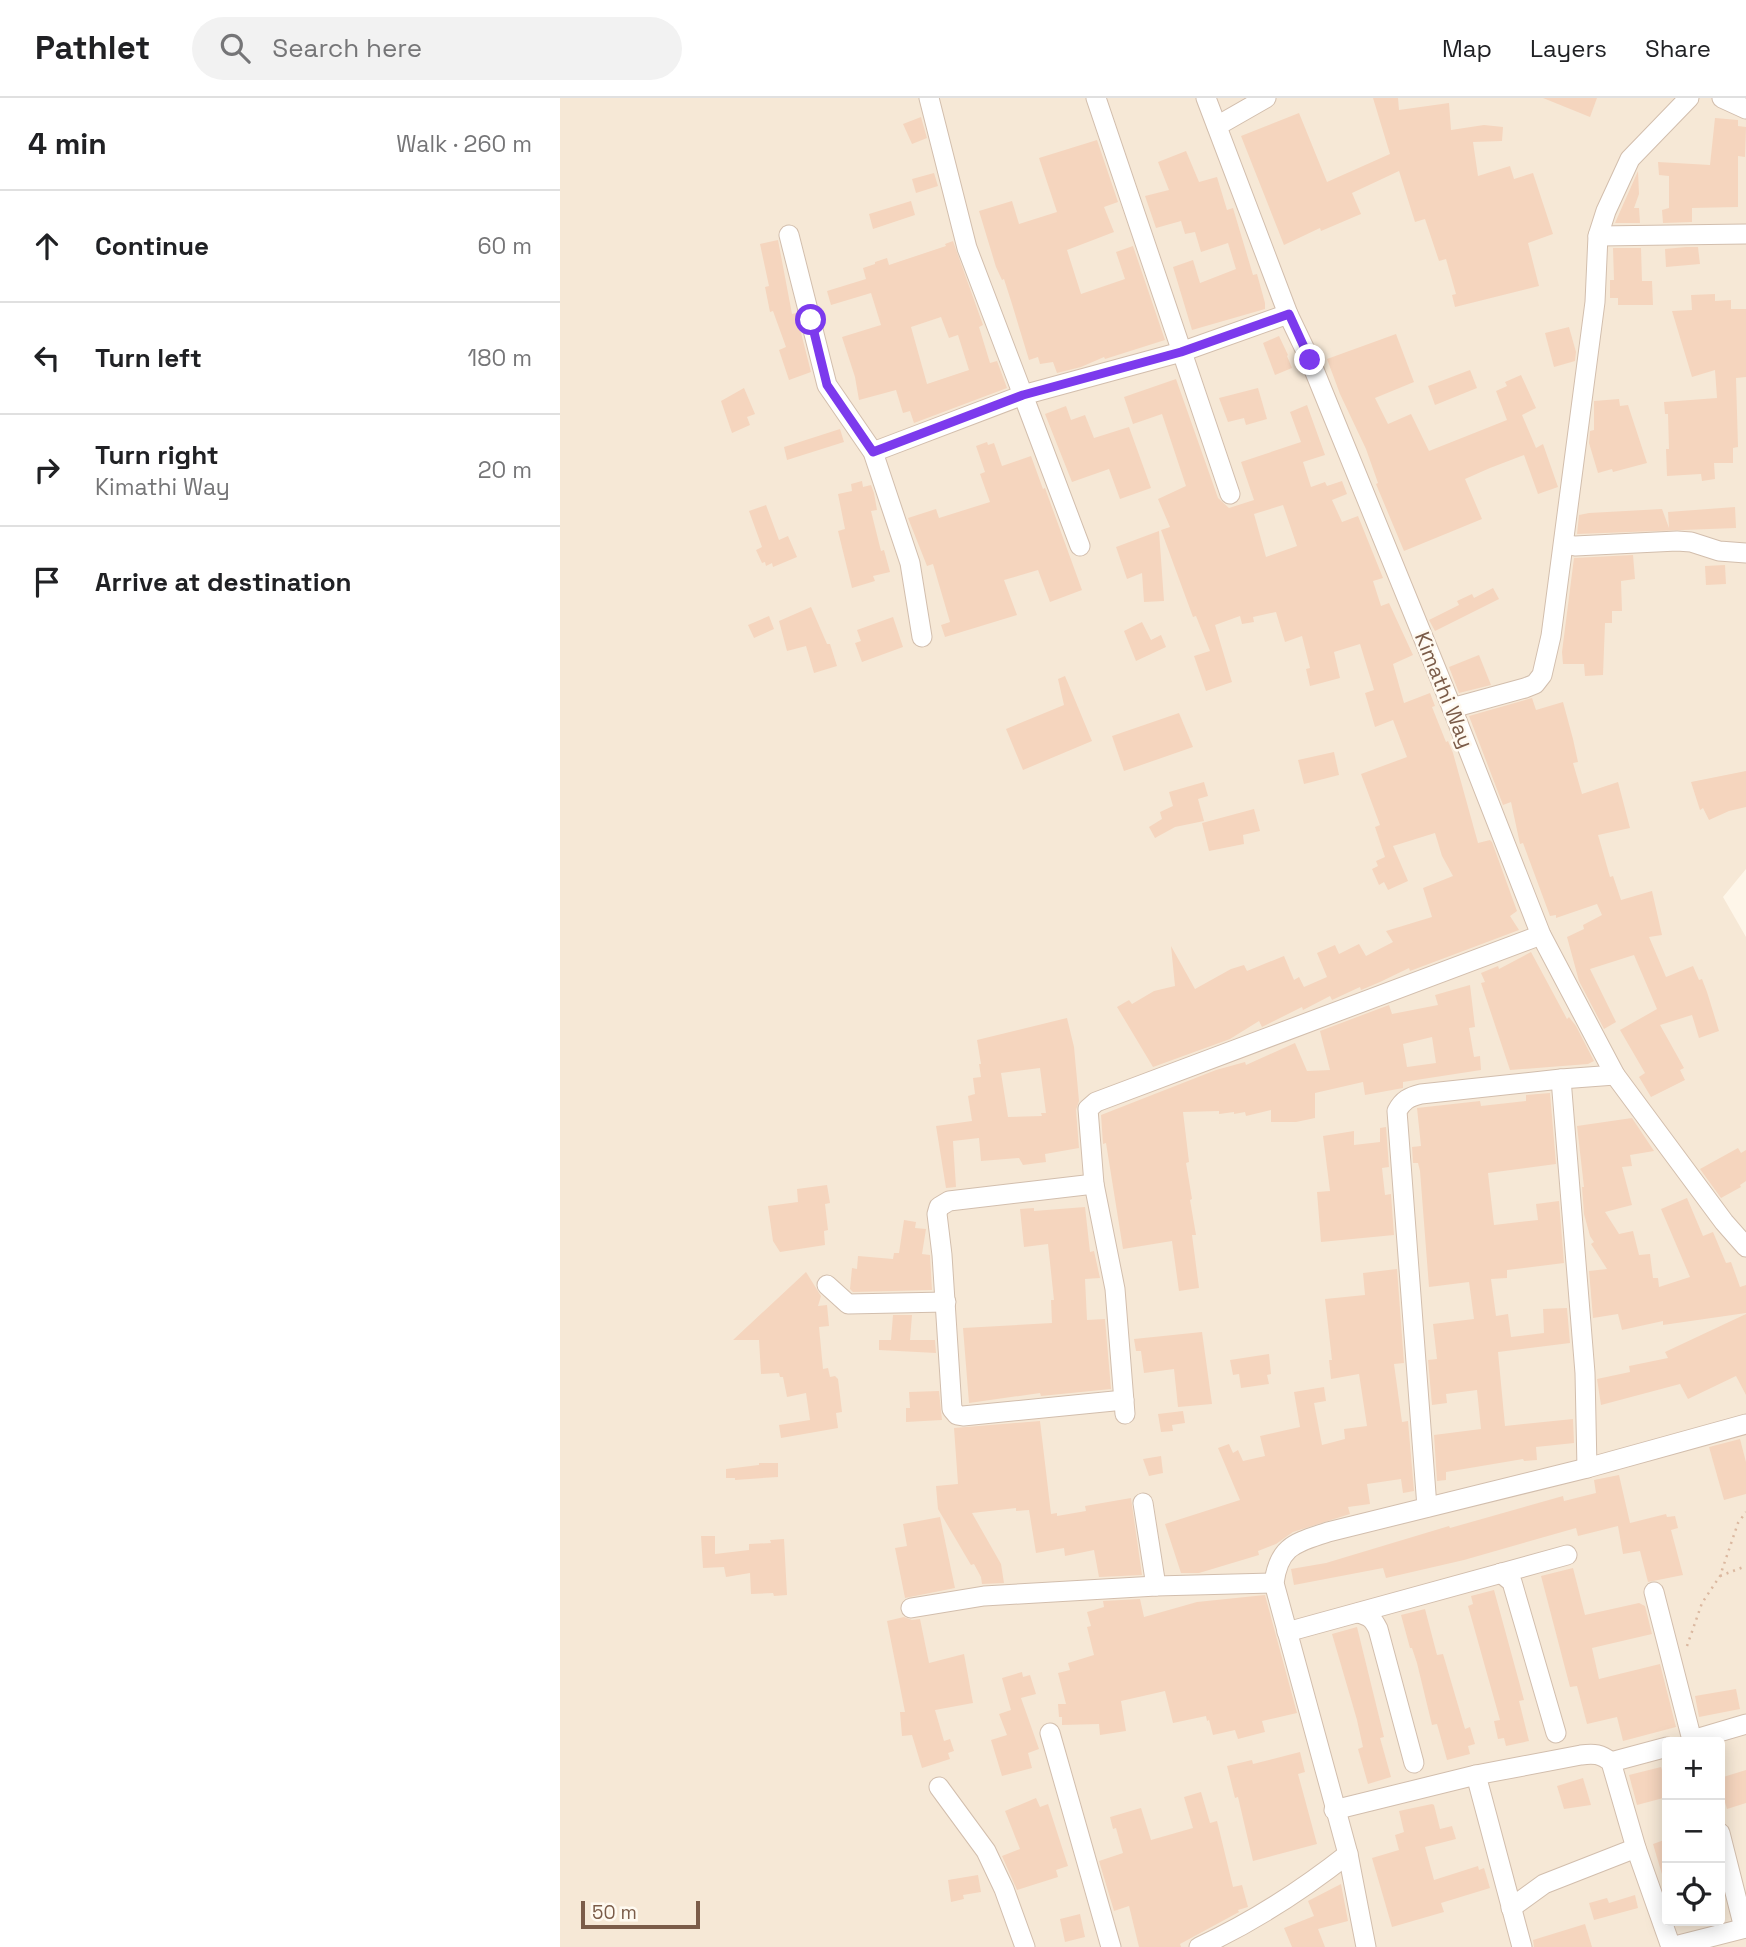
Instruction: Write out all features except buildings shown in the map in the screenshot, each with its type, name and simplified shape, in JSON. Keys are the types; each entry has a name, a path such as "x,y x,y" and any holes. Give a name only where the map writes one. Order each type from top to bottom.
{"street":[{"path":"929,98 967,248 1080,546"},
{"path":"1096,98 1230,494"},
{"name":"Kimathi Way","path":"1206,98 1289,314 1452,708 1541,935 1615,1075 1724,1222 1746,1247"},
{"path":"1216,126 1266,98"},
{"path":"1452,708 1525,688 1535,684 1542,675 1551,636 1595,302 1598,236 1610,201 1630,159 1689,98"},
{"path":"1722,98 1746,108"},
{"path":"1598,236 1746,234"},
{"path":"789,235 827,385 873,452 910,563 922,637"},
{"path":"873,452 1023,395 1181,352 1289,314"},
{"path":"1564,544 1677,541 1691,542 1719,551 1746,553"},
{"path":"1094,1184 942,1203 937,1214 946,1302 952,1409 957,1415 1124,1407 1115,1289 1094,1184 1087,1116 1088,1109 1096,1102 1541,935"},
{"path":"1427,1507 1397,1111 1409,1097 1421,1094 1615,1075"},
{"path":"1561,1079 1585,1373 1587,1468"},
{"path":"827,1285 848,1304 946,1302"},
{"path":"1366,1947 1348,1854 1334,1811 1274,1583 1281,1555 1299,1542 1745,1427"},
{"path":"1143,1503 1156,1586"},
{"path":"1287,1632 1567,1555"},
{"path":"1501,1573 1512,1582 1556,1733"},
{"path":"911,1608 984,1596 1156,1586 1274,1583"},
{"path":"1654,1592 1688,1737"},
{"path":"1358,1613 1374,1620 1378,1629 1414,1763"},
{"path":"1705,1737 1746,1724"},
{"path":"1050,1733 1111,1947"},
{"path":"1611,1762 1662,1748"},
{"path":"1334,1811 1475,1775 1593,1753 1602,1755 1611,1762 1636,1848 1671,1947 1745,1928 1725,1852"},
{"path":"1475,1775 1522,1947"},
{"path":"939,1787 986,1851 1004,1889 1025,1947"},
{"path":"1511,1908 1544,1884 1636,1848"},
{"path":"1199,1947 1232,1932 1302,1891 1348,1854"}],"path":[{"path":"1675,1678 1702,1603 1720,1576 1738,1523 1746,1512"},
{"path":"1720,1576 1746,1566"}],"shaded area":[{"path":"560,98 1746,98 1746,869 1723,897 1746,937 1746,1947 560,1947"}],"route":[{"path":"811,320 827,385 873,452 1023,395 1181,352 1289,314 1310,360"}]}
